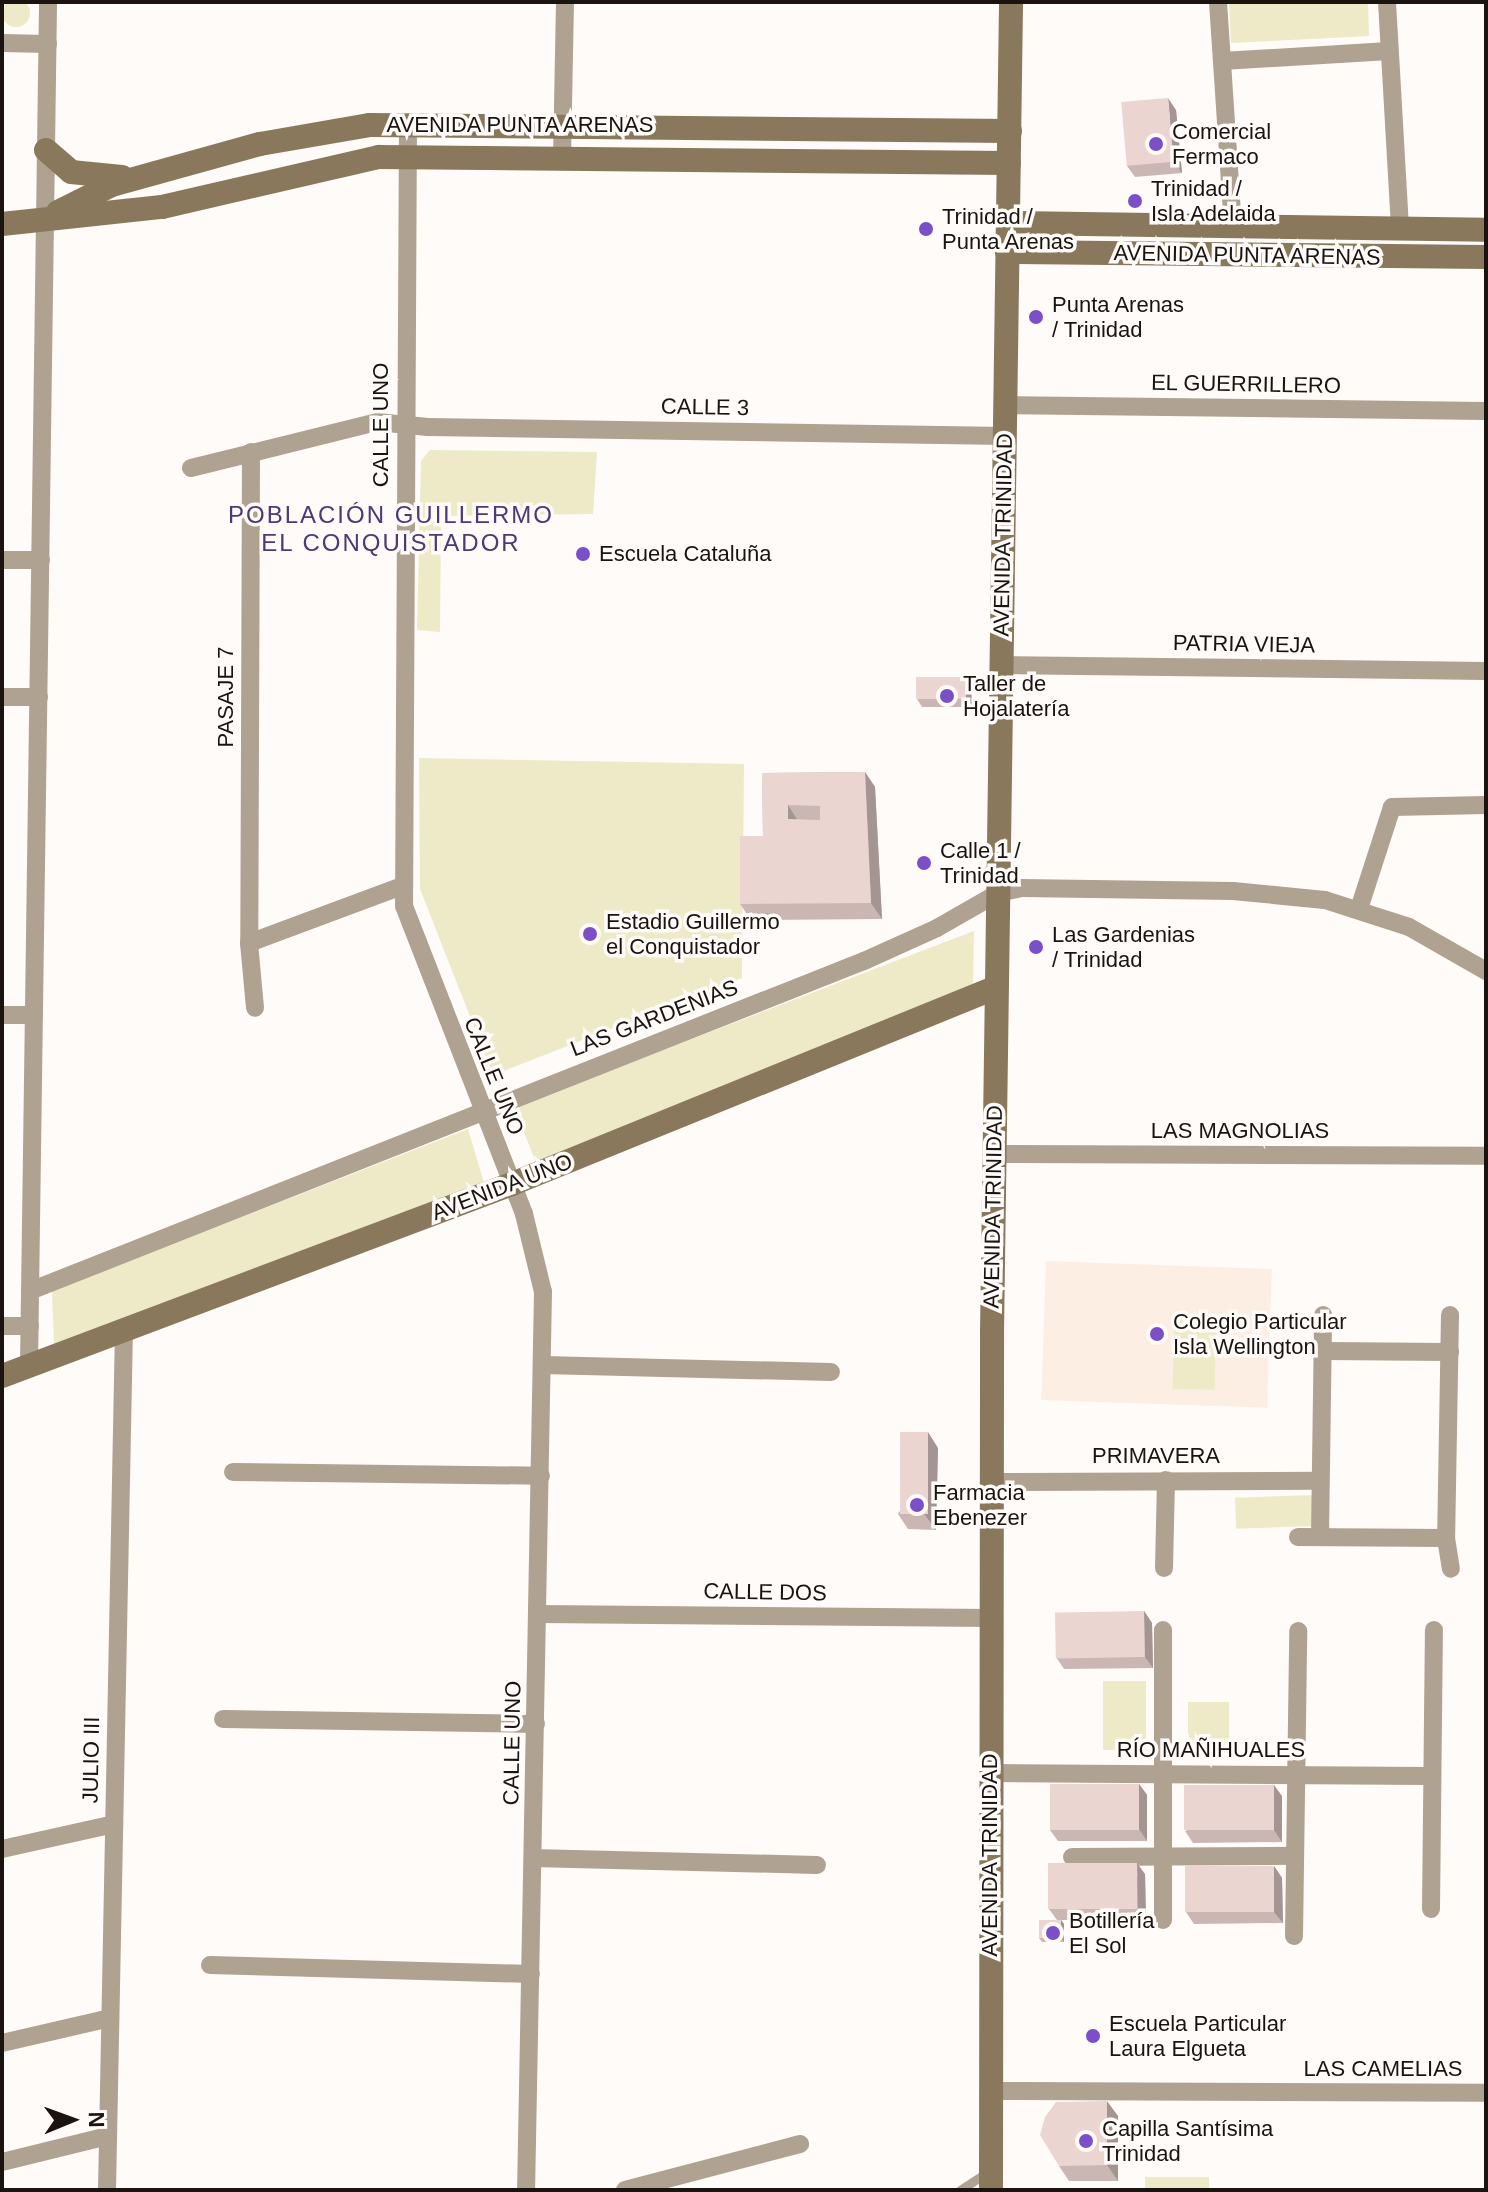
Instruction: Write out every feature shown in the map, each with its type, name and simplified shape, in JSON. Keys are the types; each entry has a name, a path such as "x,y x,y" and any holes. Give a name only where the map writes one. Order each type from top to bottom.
{"main road":[{"name":"AVENIDA TRINIDAD","path":"991,2180 994,1154 1011,2"},
{"name":"AVENIDA PUNTA ARENAS","path":"46,219 84,197 141,177 296,135 408,123 1010,131"},
{"path":"46,150 71,172 141,177"},
{"name":"AVENIDA PUNTA ARENAS","path":"2,224 162,207 321,167 407,156 1009,163"},
{"path":"1008,223 1486,230"},
{"name":"AVENIDA PUNTA ARENAS","path":"1007,252 1486,257"},
{"name":"AVENIDA UNO","path":"2,1376 512,1184 997,987"}],"street":[{"path":"29,1366 48,2"},
{"path":"562,158 565,2"},
{"path":"1218,2 1233,227"},
{"path":"1387,2 1400,229"},
{"path":"2,43 48,44"},
{"path":"1222,61 1389,51"},
{"name":"CALLE UNO","path":"408,123 402,886 408,924 512,1184 541,1276 543,1365 539,1614 526,2190"},
{"name":"EL GUERRILLERO","path":"1005,405 1486,411"},
{"name":"CALLE 3","path":"191,468 362,424 1005,436"},
{"name":"PASAJE 7","path":"251,452 249,943 255,1008"},
{"path":"2,560 41,560"},
{"name":"PATRIA VIEJA","path":"1001,665 1486,671"},
{"path":"2,697 39,697"},
{"path":"1359,909 1392,807 1486,805"},
{"path":"249,943 402,886"},
{"name":"LAS GARDENIAS","path":"30,1291 903,944 998,893 1021,888 1247,891 1359,909 1409,927 1486,971"},
{"path":"2,1015 34,1015"},
{"name":"LAS MAGNOLIAS","path":"994,1154 1486,1156"},
{"path":"1320,1537 1323,1315"},
{"path":"1450,1315 1446,1538 1451,1569"},
{"path":"2,1326 30,1326"},
{"name":"JULIO III","path":"107,2190 124,1330"},
{"path":"1323,1351 1450,1352"},
{"path":"543,1365 831,1372"},
{"path":"233,1472 541,1476"},
{"path":"1164,1568 1166,1480"},
{"name":"PRIMAVERA","path":"991,1482 1320,1481"},
{"path":"1298,1537 1446,1538"},
{"name":"CALLE DOS","path":"539,1614 991,1618"},
{"path":"1163,1630 1163,1920"},
{"path":"1431,1909 1434,1630"},
{"path":"1294,1936 1298,1631"},
{"path":"223,1719 536,1724"},
{"name":"RÍO MAÑIHUALES","path":"990,1773 1432,1776"},
{"path":"2,1849 114,1824"},
{"path":"1072,1857 1295,1856"},
{"path":"533,1858 817,1865"},
{"path":"210,1965 531,1974"},
{"path":"2,2043 110,2018"},
{"name":"LAS CAMELIAS","path":"992,2091 1486,2093"},
{"path":"2,2162 108,2136"},
{"path":"625,2190 800,2144"}],"lane":[{"path":"960,2190 991,2180"}],"shaded area":[{"path":"16,-1 26,3 30,13 26,23 16,27 6,23 2,13 6,3"},
{"path":"1229,2 1368,2 1369,36 1231,43"},
{"path":"430,450 597,452 593,514 441,516 440,632 417,630 421,461"},
{"name":"Estadio Guillermo el Conquistador","path":"419,758 744,764 742,978 493,1075 420,889"},
{"path":"974,931 973,985 537,1165 514,1107"},
{"path":"468,1129 485,1186 54,1344 52,1291"},
{"name":"Colegio Particular Isla Wellington","path":"1046,1261 1272,1269 1267,1408 1041,1400"},
{"path":"1174,1314 1216,1315 1215,1390 1173,1389"},
{"path":"1315,1495 1316,1526 1236,1529 1235,1498"},
{"path":"1103,1681 1146,1681 1146,1750 1103,1750"},
{"path":"1188,1702 1229,1702 1229,1752 1188,1752"},
{"path":"1145,2177 1209,2177 1209,2190 1145,2190"}],"building":[{"name":"Comercial Fermaco","path":"1168,98 1174,162 1127,166 1121,102"},
{"path":"916,677 966,677 966,699 916,699"},
{"path":"865,772 871,903 740,904 740,836 763,836 762,773","holes":["788,805 820,806 820,820 788,819"]},
{"path":"900,1432 928,1432 928,1514 900,1514"},
{"path":"1144,1611 1145,1657 1056,1659 1055,1613"},
{"path":"1050,1784 1139,1784 1139,1830 1050,1830"},
{"path":"1184,1785 1274,1785 1274,1830 1184,1830"},
{"path":"1048,1863 1137,1863 1137,1909 1048,1909"},
{"path":"1185,1866 1274,1866 1274,1912 1185,1912"},
{"name":"Botillería El Sol","path":"1039,1920 1061,1920 1061,1938 1039,1938"},
{"name":"Capilla Santísima Trinidad","path":"1107,2101 1107,2165 1059,2166 1040,2135 1045,2117 1056,2102"}],"place":[{"name":"Comercial Fermaco","path":"1156,144"},
{"name":"Trinidad / Isla Adelaida","path":"1135,201"},
{"name":"Trinidad / Punta Arenas","path":"926,229"},
{"name":"Punta Arenas / Trinidad","path":"1036,317"},
{"name":"Escuela Cataluña","path":"583,554"},
{"name":"Taller de Hojalatería","path":"947,696"},
{"name":"Calle 1 / Trinidad","path":"924,863"},
{"name":"Estadio Guillermo el Conquistador","path":"590,934"},
{"name":"Las Gardenias / Trinidad","path":"1036,947"},
{"name":"Colegio Particular Isla Wellington","path":"1157,1334"},
{"name":"Farmacia Ebenezer","path":"917,1505"},
{"name":"Botillería El Sol","path":"1053,1933"},
{"name":"Escuela Particular Laura Elgueta","path":"1093,2036"},
{"name":"Capilla Santísima Trinidad","path":"1086,2141"}],"district":[{"name":"POBLACIÓN GUILLERMO EL CONQUISTADOR","path":"391,529"}]}
